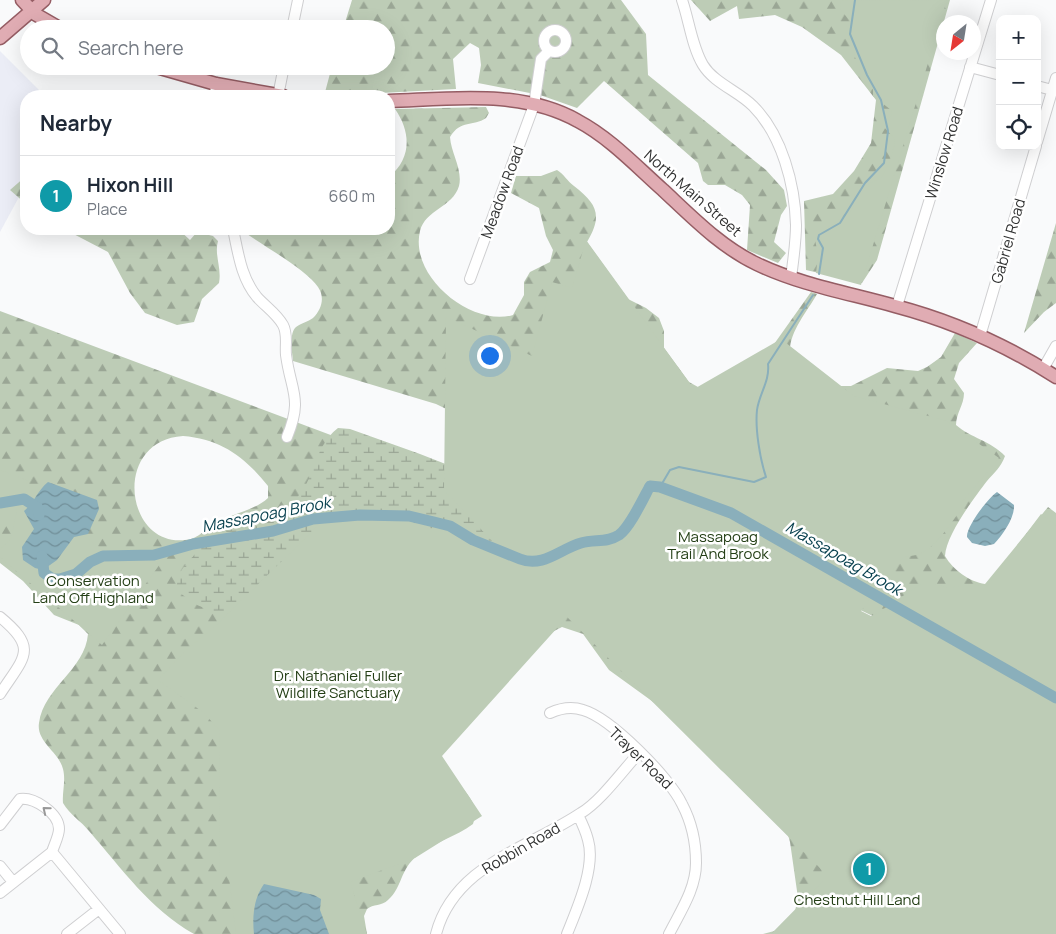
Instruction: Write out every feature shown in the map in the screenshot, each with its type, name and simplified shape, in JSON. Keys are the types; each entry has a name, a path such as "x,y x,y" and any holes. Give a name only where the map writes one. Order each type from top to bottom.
{"main road":[{"path":"22,0 32,12 46,20"},
{"path":"22,20 44,0"},
{"path":"0,38 20,22"},
{"path":"176,75 215,90"},
{"name":"North Main Street","path":"395,101 468,98 534,105 564,114 579,121 616,147 726,245 757,264 791,278 897,306 960,326 1056,377"}],"street":[{"path":"294,20 298,0"},
{"path":"682,0 704,67 752,106 768,125 777,142 789,180 795,214 791,278"},
{"name":"Winslow Road","path":"897,306 991,0"},
{"name":"Meadow Road","path":"470,279 534,105 541,59 549,50"},
{"path":"970,66 996,74"},
{"path":"279,90 282,75"},
{"path":"1041,128 1056,78"},
{"path":"1041,87 1052,90"},
{"name":"Gabriel Road","path":"980,336 1035,150"},
{"path":"234,235 248,283 256,296 283,324 286,334 286,354 297,406 287,437"},
{"path":"1043,369 1056,346"},
{"path":"0,617 20,635 24,648 19,663 0,694"},
{"name":"Trayer Road","path":"550,713 572,707 585,710 600,719 639,752 675,791 692,829 696,864 690,894 669,934"},
{"name":"Robbin Road","path":"436,934 449,906 468,881 498,858 578,815 591,805 639,752"},
{"path":"0,825 20,799 25,798 48,810 58,824 59,830 52,852 0,893"},
{"path":"567,934 586,882 589,868 589,842 578,815"},
{"path":"52,852 120,934"},
{"path":"0,866 13,882"},
{"path":"66,934 99,909"}],"shaded area":[{"path":"0,51 20,71 20,75 24,75 39,90 20,90 20,182 11,190 19,197 0,232"}],"green space":[{"path":"352,0 621,0 646,34 648,75 766,170 784,190 787,206 781,215 774,242 786,253 778,263 747,250 750,205 742,195 725,185 708,185 703,181 698,163 604,81 577,108 540,95 478,83 481,65 479,48 470,43 453,59 456,89 395,92 395,90 326,90 330,75 395,75 395,20 346,20"},
{"path":"691,0 950,0 946,15 936,15 936,50 877,260 862,283 806,270 804,201 833,194 854,171 871,143 876,100 841,55 802,27 775,15 739,19 737,6 710,21"},
{"path":"947,0 942,15 936,15 936,36 861,285 816,273 818,256 815,239 820,233 850,212 853,207 855,194 859,189 882,177 889,163 895,143 894,138 883,126 892,114 891,110 873,96 873,83 866,76 864,69 858,66 854,54 858,49 848,37 851,22 840,9 841,1"},
{"path":"552,33 558,33 563,38 561,47 552,49 547,44 547,38"},
{"path":"486,107 489,113 481,121 458,128 450,137 458,168 459,186 451,199 427,218 423,224 420,231 419,248 424,265 434,281 447,295 463,306 480,313 497,317 513,315 524,295 524,282 530,272 550,262 553,250 546,236 539,208 511,193 516,176 541,176 557,170 582,192 595,211 595,224 587,242 628,299 646,308 659,318 664,331 664,348 689,382 698,387 713,387 767,354 811,292 817,294 795,331 790,346 790,354 833,386 851,386 887,368 918,371 941,357 955,333 977,343 959,363 954,379 964,393 956,425 994,447 1005,456 955,528 945,556 962,574 974,581 985,584 1048,507 1056,513 1056,705 436,404 293,361 292,334 296,327 313,318 316,314 322,303 320,291 304,272 249,235 395,235 395,172 402,162 407,144 404,127 395,109"},
{"path":"20,181 20,199 10,190"},
{"path":"1056,223 1056,303 1044,312 1024,333"},
{"path":"75,235 185,235 190,240 194,235 213,236 218,241 219,283 202,299 194,322 177,325 145,313 130,293 108,252"},
{"name":"Massapoag Trail And Brook","path":"586,240 694,389 781,339 854,396 947,421 999,458 962,502 961,510 937,541 922,553 914,556 904,556 861,611 871,616 876,614 921,584 935,584 950,588 967,584 987,586 1041,514 1056,526 1056,934 771,934 828,876 567,617 442,756 482,816 415,858 350,882 367,934 236,934 229,877 219,872 220,731 204,713 158,680 186,650 211,630 322,522 395,517 427,528 457,529 494,543 444,490 446,317 532,356 552,282 572,288"},
{"path":"0,311 755,594 1056,934 763,934 778,930 795,911 798,898 790,842 784,821 721,770 656,704 609,670 583,634 562,627 552,632 468,721 440,758 472,802 475,812 473,824 424,850 412,861 404,872 393,895 386,902 367,909 364,916 367,934 194,934 164,913 137,887 63,803 63,769 57,757 41,736 39,723 42,710 48,699 80,658 88,634 79,625 54,615 23,581 0,563","holes":["183,436 221,445 241,458 268,486 268,498 257,506 216,523 195,538 169,539 152,530 140,514 135,495 136,475 144,456 159,442"]},
{"path":"338,428 350,429 420,454 599,524 729,588 241,623 197,605 177,591 178,579 182,569 219,526 231,519 281,508 297,497 304,489 323,446 329,436"},
{"name":"Conservation Land Off Highland","path":"0,470 29,481 25,484 36,495 36,501 107,553 160,564 102,645 0,557 0,550 11,538 17,510 0,509"}],"water":[{"path":"48,482 97,500 99,509 88,534 74,537 57,560 43,570 35,568 23,560 22,547 34,529 24,511"},
{"path":"997,492 1014,505 1014,510 1005,531 994,544 985,546 972,543 967,537 970,527 983,506"},
{"path":"264,884 314,895 321,899 320,910 329,934 254,934 254,907"}],"waterway":[{"path":"819,274 823,248 818,239 819,235 840,223 865,183 884,163 888,131 881,100 867,75 850,34 855,0"},
{"path":"660,487 670,470 679,467 754,482 766,477 759,444 757,410 766,382 768,364 813,295"},
{"name":"Massapoag Brook","path":"42,556 44,573 53,579 60,579 76,574 90,562 103,556 154,555 193,544 273,531 313,519 360,515 409,516 450,526 473,540 520,559 536,561 551,557 581,543 610,539 619,535 632,519 650,486 660,487 731,513 1056,698"},
{"name":"Massapoag Brook","path":"0,503 24,499 38,508 39,515"}],"place":[{"name":"Hixon Hill","path":"869,869"}],"park label":[{"name":"Dr. Nathaniel Fuller Wildlife Sanctuary","path":"338,684"},
{"name":"Chestnut Hill Land","path":"857,899"}]}
